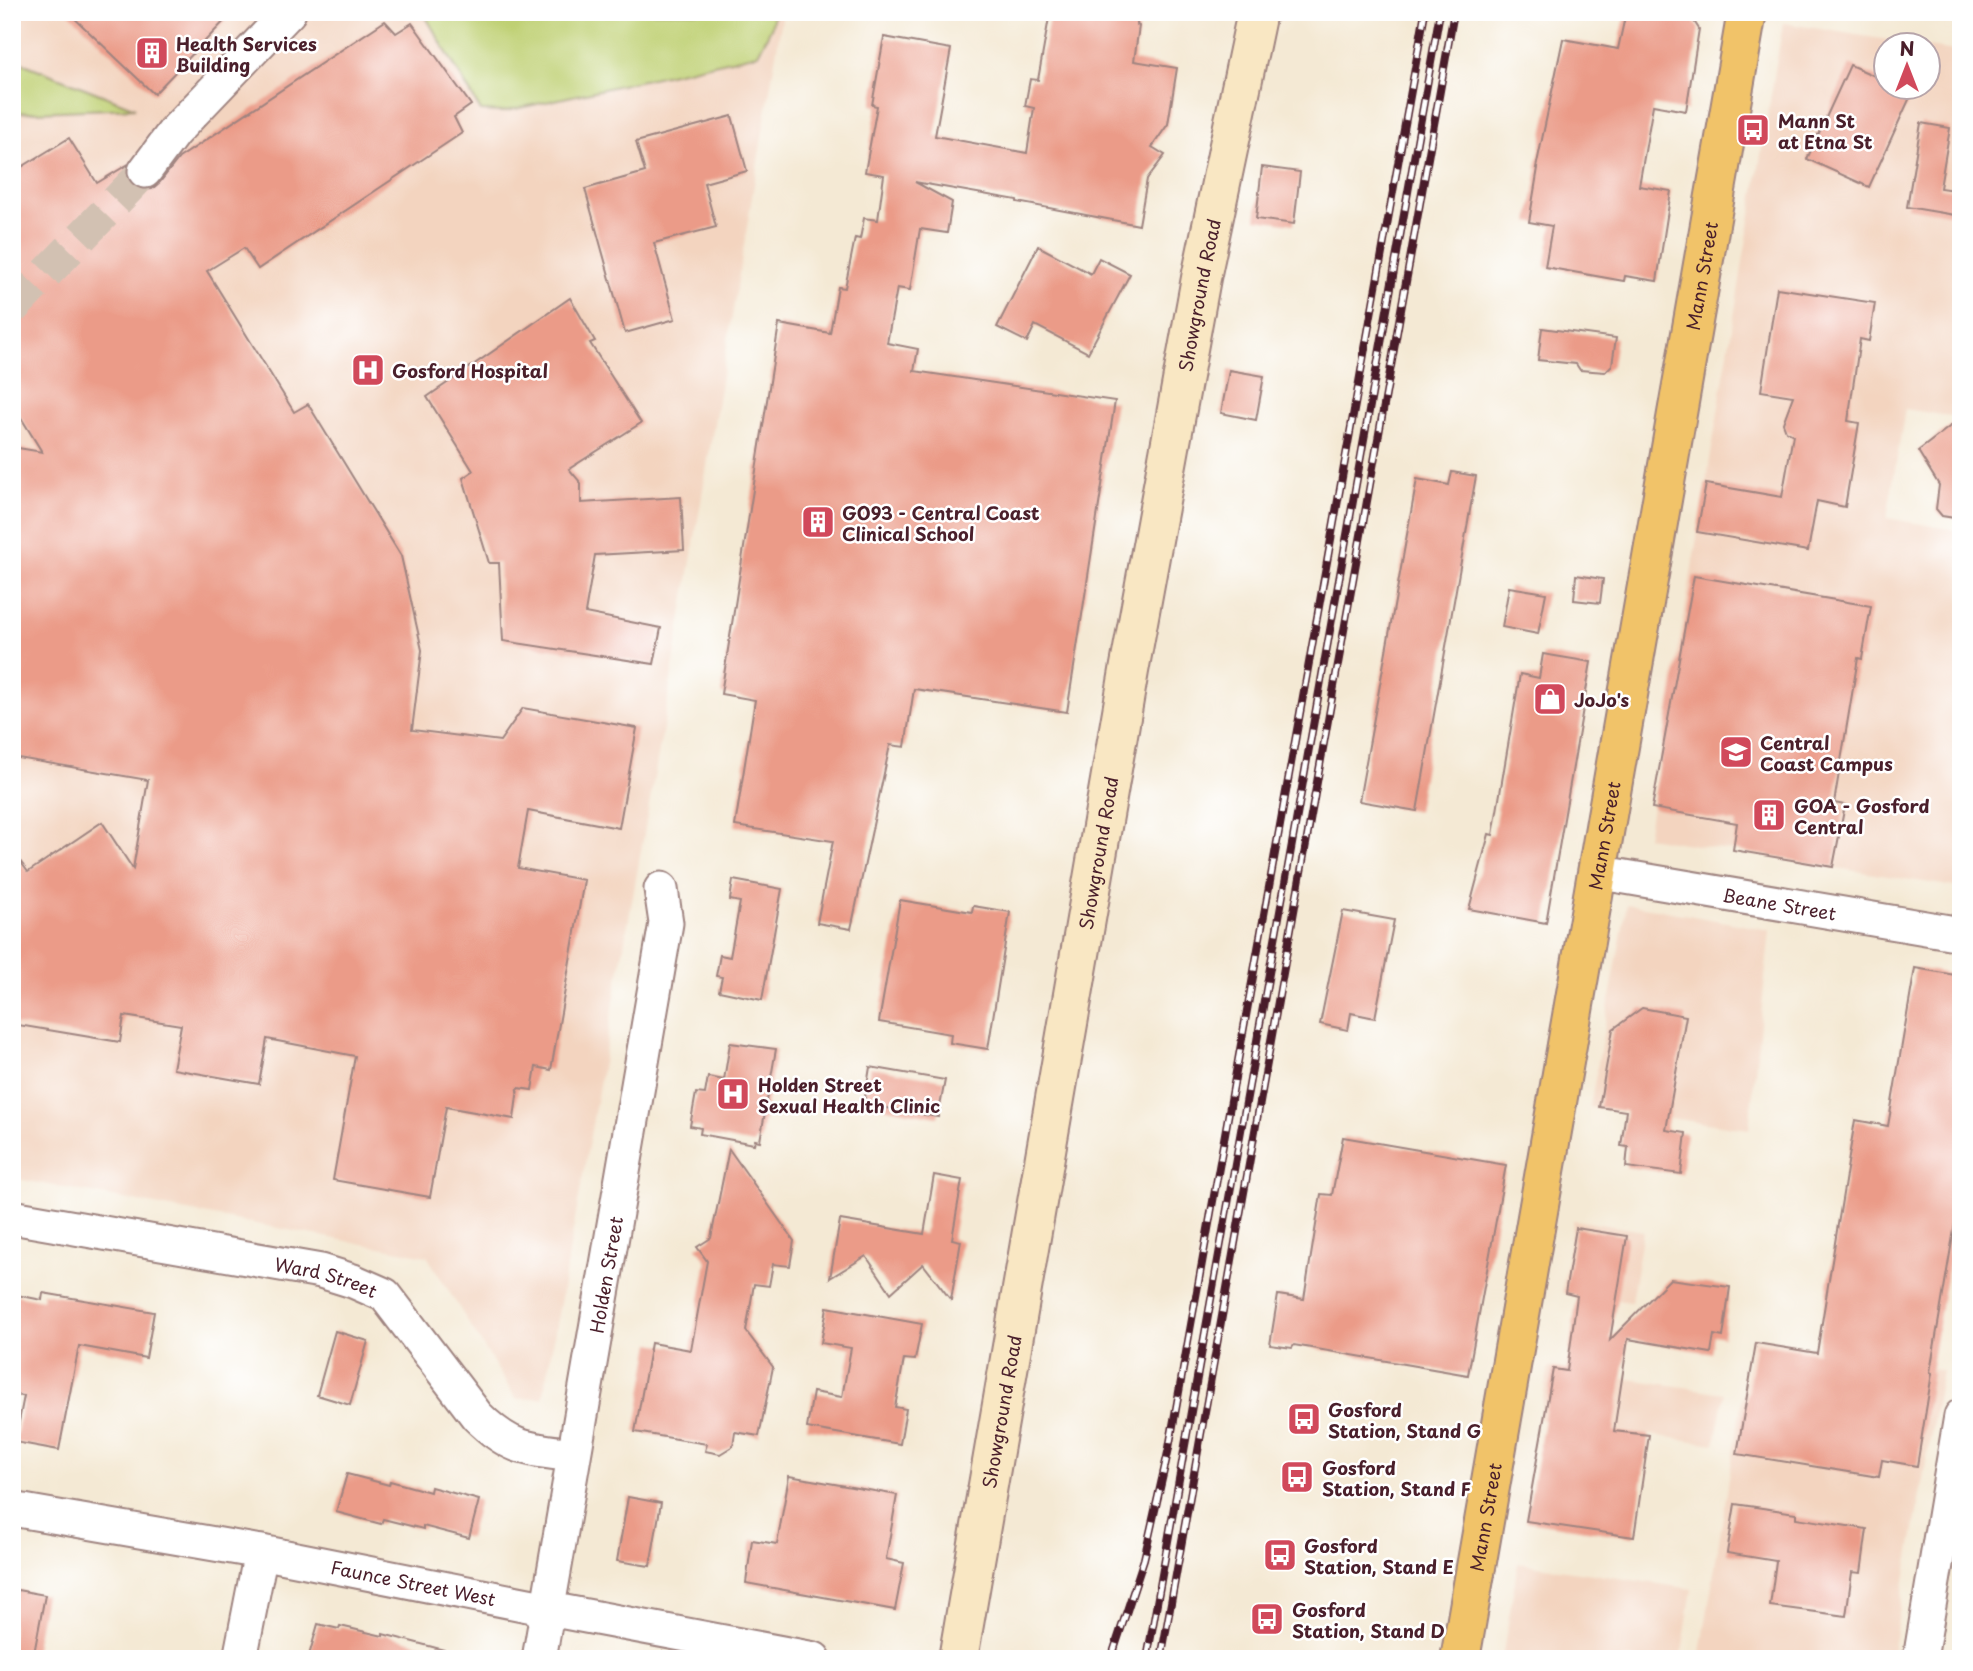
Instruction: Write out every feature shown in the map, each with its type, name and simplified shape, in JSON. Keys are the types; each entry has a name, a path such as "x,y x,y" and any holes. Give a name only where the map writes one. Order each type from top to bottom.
{"main road":[{"name":"Mann Street","path":"1460,1659 1747,12"}],"street":[{"path":"145,171 174,132 289,12"},
{"name":"Showground Road","path":"1246,55 1247,12"},
{"name":"Showground Road","path":"954,1657 1201,278 1257,12"},
{"name":"Beane Street","path":"1596,872 1961,934"},
{"name":"Holden Street","path":"539,1659 666,923 661,889"},
{"name":"Ward Street","path":"12,1217 321,1271 353,1281 385,1295 478,1416 495,1434 523,1448 573,1455"},
{"path":"1920,1659 1961,1416"},
{"name":"Faunce Street West","path":"12,1509 261,1552 814,1659"},
{"path":"240,1659 261,1552"}],"shaded area":[{"name":"Gosford Hospital","path":"12,12 783,12 663,728 543,1398 516,1399 427,1256 12,1178"},
{"path":"1783,23 1871,37 1871,102 1941,102 1941,49 1961,52 1961,418 1905,409 1887,518 1961,531 1961,888 1647,837"},
{"path":"1627,904 1770,930 1749,1129 1590,1107"},
{"path":"1573,1220 1643,1231 1631,1302 1562,1293"},
{"path":"1752,1337 1942,1371 1891,1659 1700,1659"},
{"path":"1549,1367 1724,1393 1715,1444 1539,1419"},
{"path":"1518,1563 1692,1589 1681,1659 1502,1659"}],"green space":[{"path":"423,12 774,12 772,26 758,54 502,112 481,111"},
{"path":"12,59 135,108 12,113"}],"building":[{"name":"Health Services Building","path":"68,12 233,12 154,94"},
{"path":"1050,12 1138,12 1139,26 1134,61 1177,68 1168,124 1152,147 1165,155 1147,179 1139,225 915,182 952,202 947,233 920,229 910,290 897,288 887,343 918,349 914,371 1115,401 1067,712 914,689 905,747 890,745 851,929 817,923 833,841 735,826 755,700 721,694 779,324 830,333 838,287 845,288 855,238 860,239 864,218 878,220 884,175 865,172 877,106 872,105 884,37 951,49 935,136 1027,153 1034,108 1025,106 1030,79 1038,80"},
{"path":"1626,12 1688,12 1699,29 1686,111 1653,105 1639,186 1671,191 1657,281 1625,276 1624,281 1545,267 1552,226 1529,222 1536,168 1563,39 1618,49"},
{"path":"385,21 396,33 412,23 471,105 454,117 462,133 258,269 244,248 207,271 294,412 308,404 401,556 422,650 412,730 500,741 523,708 637,728 619,828 528,811 518,868 584,880 551,1070 536,1067 532,1090 518,1088 514,1119 446,1107 430,1197 333,1180 355,1056 267,1039 259,1084 173,1069 181,1025 124,1016 120,1042 12,1024 12,850 28,872 102,822 133,869 148,780 12,757 12,447 42,452 12,403 12,173 69,138 97,183 127,165 127,178 133,186 142,190 152,189 179,158"},
{"path":"1850,65 1871,74 1871,102 1908,102 1869,187 1807,159"},
{"path":"732,116 747,171 704,183 716,227 654,243 675,319 625,333 585,189 645,172 636,142"},
{"path":"1921,123 1950,128 1940,188 1961,191 1961,216 1907,207"},
{"path":"1262,167 1300,172 1294,224 1256,219"},
{"path":"1038,246 1091,274 1099,258 1130,274 1088,353 1035,325 1027,342 997,327"},
{"path":"1777,288 1875,303 1869,341 1860,339 1848,421 1859,423 1845,507 1817,501 1808,551 1697,532 1706,484 1782,497 1793,435 1786,431 1783,423 1793,396 1761,391"},
{"path":"570,298 595,341 590,343 641,423 569,469 581,483 581,503 681,497 684,550 595,555 585,613 661,628 654,664 503,641 499,563 489,563 463,478 473,471 427,397"},
{"path":"1542,328 1616,338 1612,365 1605,372 1580,370 1576,364 1538,360"},
{"path":"1229,370 1264,376 1256,420 1221,413"},
{"path":"1961,418 1961,519 1942,516 1936,509 1939,485 1918,451"},
{"path":"1452,472 1476,476 1417,811 1359,801 1417,479 1449,485"},
{"path":"1576,575 1603,579 1600,603 1574,600"},
{"path":"1694,576 1871,606 1862,659 1858,658 1834,803 1845,805 1833,867 1733,850 1737,823 1652,808"},
{"path":"1509,587 1546,593 1538,634 1502,627"},
{"path":"1543,654 1591,662 1546,923 1469,909 1489,834 1493,835 1520,674 1539,678"},
{"path":"733,880 782,889 762,1000 719,991 722,977 716,976 720,955 730,957 740,902 730,900"},
{"path":"900,900 972,912 973,906 1010,912 988,1049 950,1043 951,1034 879,1022"},
{"path":"1343,911 1394,920 1375,1018 1351,1013 1348,1030 1320,1024"},
{"path":"1915,968 1961,976 1961,1188 1917,1466 1882,1460 1879,1477 1737,1454 1756,1343 1817,1353 1855,1120 1888,1126"},
{"path":"1642,1008 1686,1016 1666,1130 1686,1133 1681,1174 1626,1167 1628,1147 1621,1146 1626,1111 1599,1107 1613,1029"},
{"path":"730,1043 776,1049 760,1141 755,1140 754,1144 700,1134 701,1128 690,1126 696,1093 705,1094 708,1077 724,1080"},
{"path":"870,1067 945,1080 938,1117 864,1104"},
{"path":"1343,1137 1506,1165 1468,1375 1294,1345 1292,1348 1270,1345 1278,1295 1304,1299 1321,1194 1332,1195"},
{"path":"729,1149 794,1241 790,1266 773,1264 769,1286 754,1284 746,1331 773,1367 759,1436 735,1432 733,1446 720,1454 705,1451 707,1444 635,1432 651,1343 691,1350 707,1261 697,1247 711,1238"},
{"path":"934,1175 962,1180 952,1239 961,1241 951,1300 923,1264 891,1293 866,1256 830,1278 840,1220 924,1234"},
{"path":"1576,1228 1627,1236 1610,1340 1670,1279 1730,1287 1723,1337 1714,1335 1711,1353 1628,1339 1614,1431 1649,1435 1634,1537 1526,1521 1553,1369 1567,1371 1577,1296 1565,1293"},
{"path":"43,1293 154,1312 146,1358 79,1346 59,1450 15,1442 24,1396 12,1395 12,1294 42,1300"},
{"path":"827,1307 922,1324 915,1360 904,1359 895,1407 906,1409 900,1444 807,1428 813,1392 842,1397 851,1348 821,1343"},
{"path":"335,1331 368,1341 350,1405 317,1395"},
{"path":"347,1474 389,1485 390,1481 430,1492 431,1487 479,1500 469,1538 383,1519 381,1524 336,1512"},
{"path":"789,1476 897,1495 886,1559 904,1563 895,1610 746,1583 752,1540 777,1544"},
{"path":"628,1497 661,1503 650,1566 617,1561"},
{"path":"1735,1504 1796,1513 1796,1518 1867,1529 1861,1573 1852,1572 1846,1616 1770,1606 1776,1561 1727,1553"},
{"path":"12,1589 45,1595 33,1659 12,1659"},
{"path":"318,1624 383,1634 448,1651 447,1659 308,1659"}],"tunnel":[{"path":"12,309 145,171"}],"railway":[{"path":"1111,1659 1144,1559 1169,1448 1425,12"},
{"path":"1147,1659 1440,12"},
{"path":"1161,1659 1454,12"}],"place":[{"name":"Health Services Building","path":"152,53"},
{"name":"Mann St at Etna St","path":"1753,130"},
{"name":"Gosford Hospital","path":"368,370"},
{"name":"GO93 - Central Coast Clinical School","path":"818,522"},
{"name":"JoJo's","path":"1550,699"},
{"name":"Central Coast Campus","path":"1736,752"},
{"name":"GOA - Gosford Central","path":"1769,815"},
{"name":"Holden Street Sexual Health Clinic","path":"733,1094"},
{"name":"Gosford Station, Stand G","path":"1304,1419"},
{"name":"Gosford Station, Stand F","path":"1297,1477"},
{"name":"Gosford Station, Stand E","path":"1280,1555"},
{"name":"Gosford Station, Stand D","path":"1267,1619"}]}
